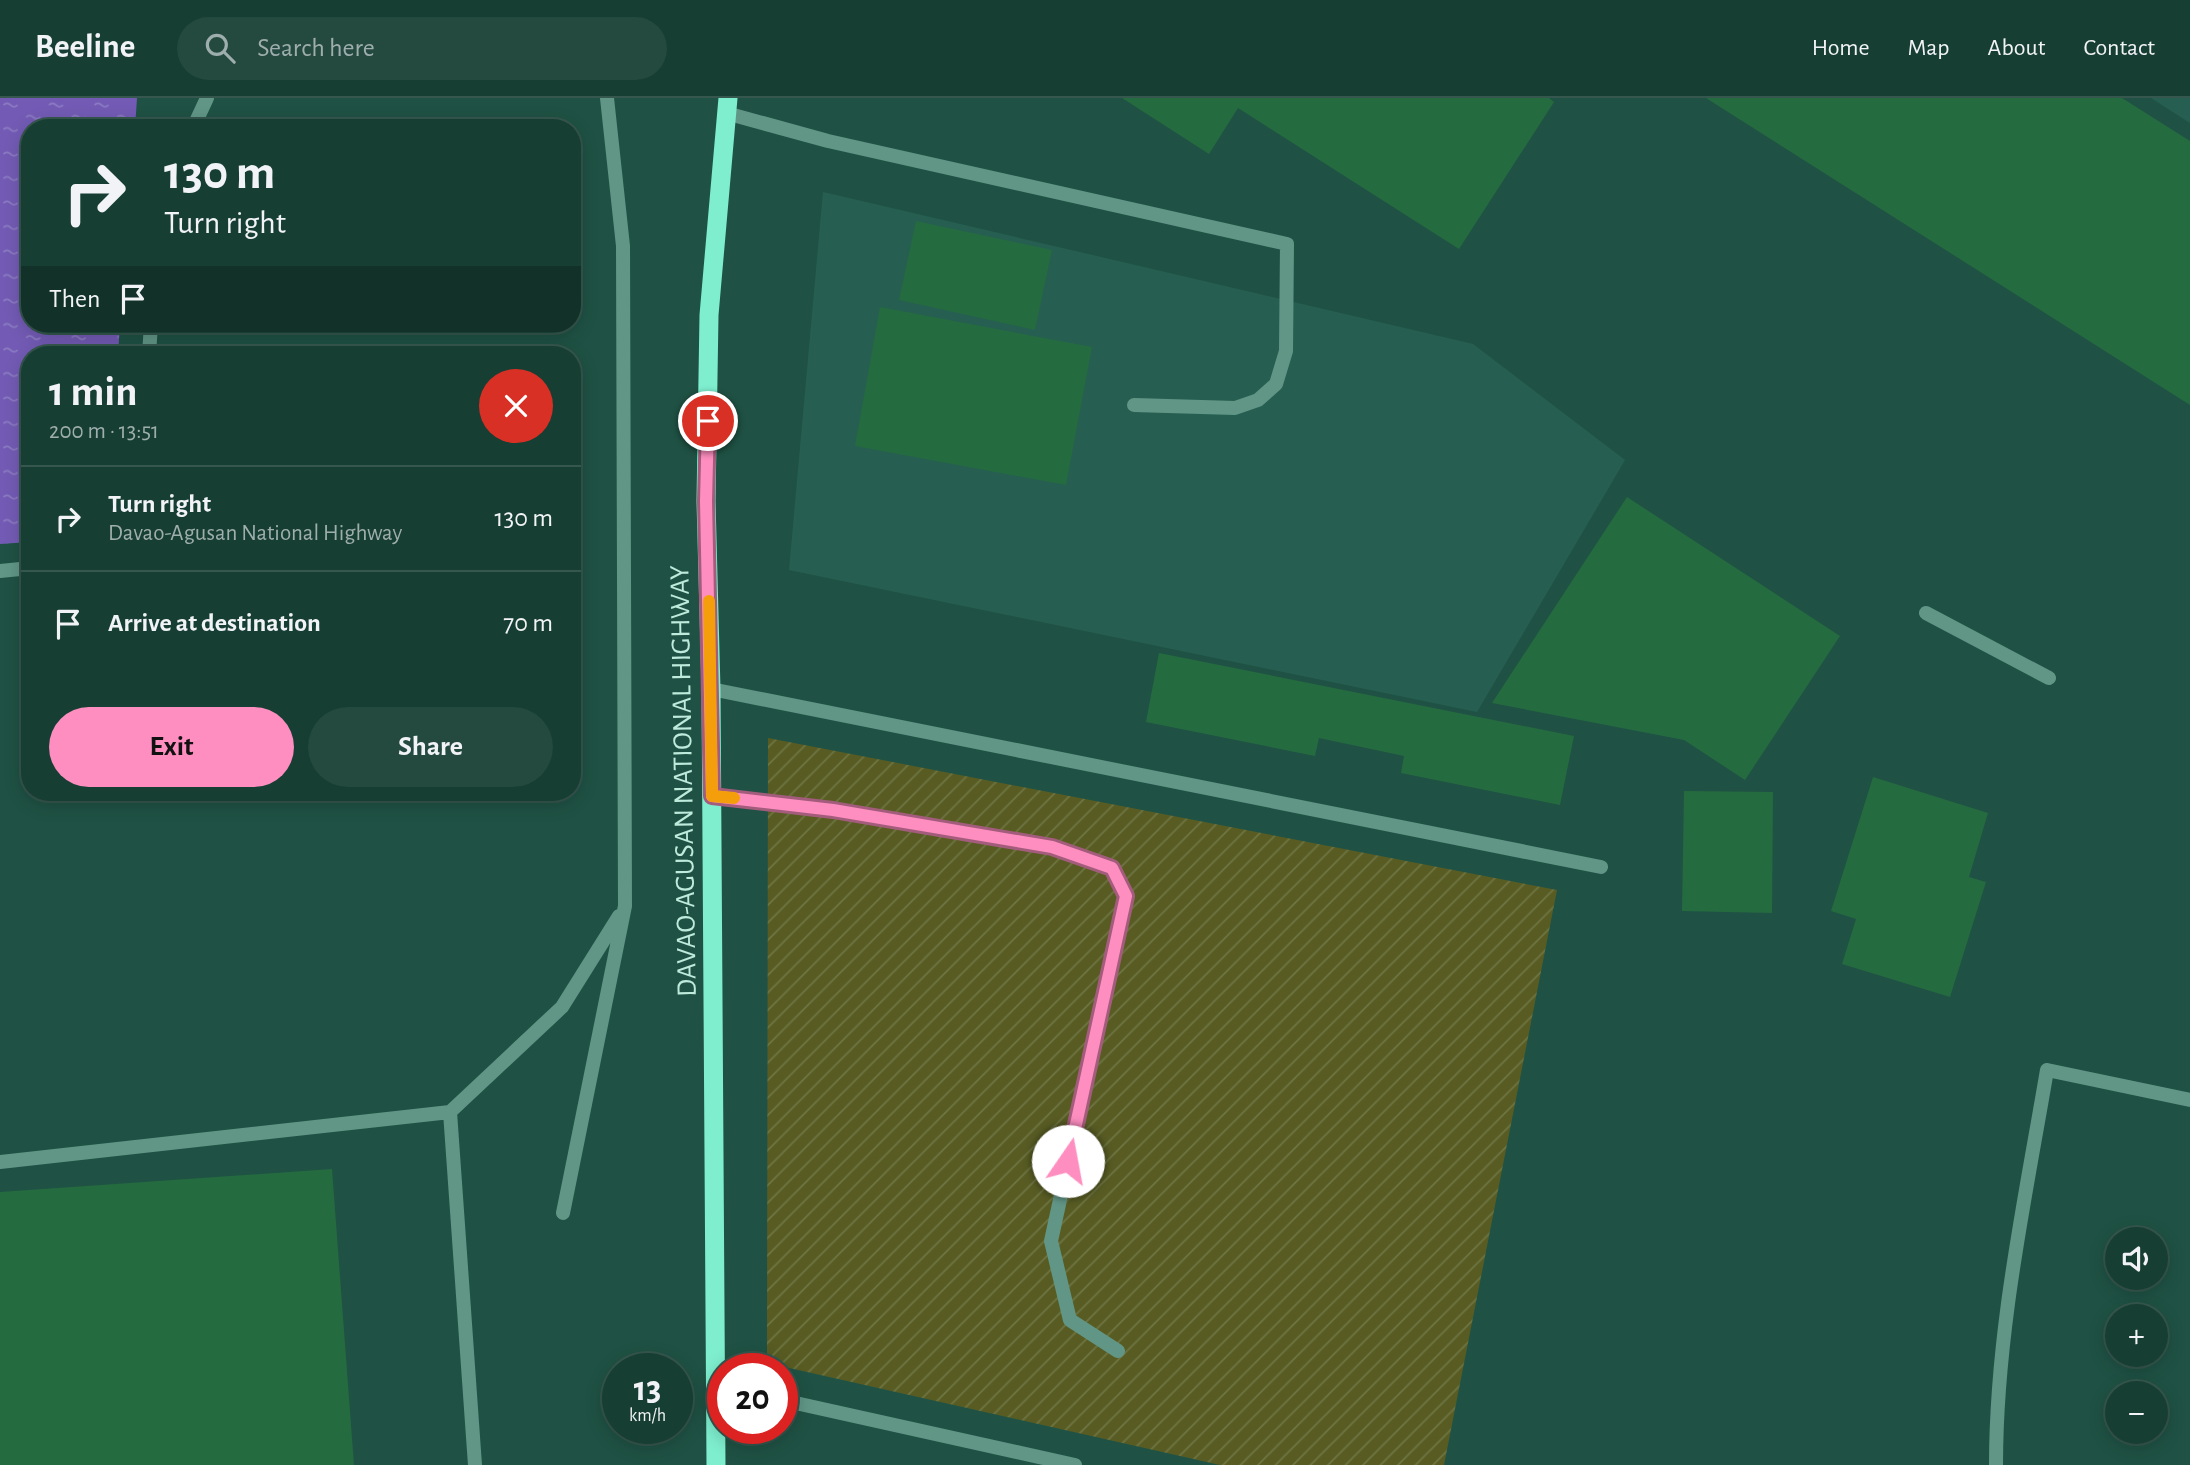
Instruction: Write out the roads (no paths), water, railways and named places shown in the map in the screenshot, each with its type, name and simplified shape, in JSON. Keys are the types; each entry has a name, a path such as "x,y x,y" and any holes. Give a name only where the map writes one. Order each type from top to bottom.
{"highway":[{"name":"DAVAO-AGUSAN NATIONAL HIGHWAY","path":"719,1353 711,689 706,501 709,315 727,105"},
{"name":"DAVAO-AGUSAN NATIONAL HIGHWAY","path":"716,1465 717,1444"}],"lane":[{"path":"197,119 207,98"},
{"path":"563,1213 625,906 623,246 607,98"},
{"path":"727,105 828,141 1287,244 1286,351 1276,384 1258,400 1235,408 1134,405"},
{"path":"0,571 21,569"},
{"path":"1926,613 2049,678"},
{"path":"711,689 1601,867"},
{"path":"712,796 833,810 1052,847 1112,868 1126,896 1051,1241 1070,1320 1118,1351"},
{"path":"0,1162 450,1112 562,1007 625,906"},
{"path":"1996,1465 1996,1426 2002,1355 2047,1070 2190,1100"},
{"path":"450,1112 475,1465"},
{"path":"798,1404 1075,1465"}],"water":[{"path":"0,98 137,98 136,119 21,119 21,333 119,333 119,346 21,346 21,543 0,544"}]}
